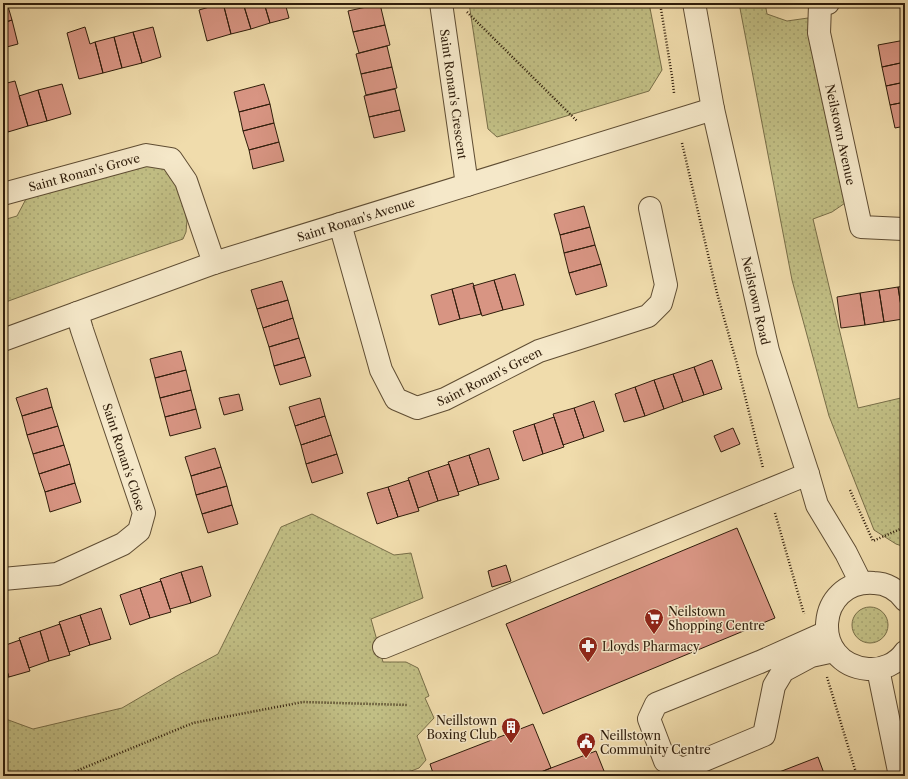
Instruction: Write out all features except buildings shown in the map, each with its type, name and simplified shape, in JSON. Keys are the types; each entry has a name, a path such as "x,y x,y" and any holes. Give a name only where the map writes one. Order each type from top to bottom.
{"street":[{"name":"Saint Ronan's Crescent","path":"441,3 467,185"},
{"name":"Neilstown Road","path":"694,3 713,109 768,351 817,505 846,553 861,583"},
{"name":"Neilstown Avenue","path":"828,3 820,5 818,33 861,227 905,230"},
{"name":"Saint Ronan's Avenue","path":"3,340 214,263 713,109"},
{"name":"Saint Ronan's Grove","path":"3,194 146,155 171,159 186,181 214,263"},
{"name":"Saint Ronan's Green","path":"340,224 381,370 396,399 417,408 445,399 539,351 648,316 661,303 666,285 650,208"},
{"name":"Saint Ronan's Close","path":"3,579 57,574 123,544 139,532 144,513 77,312"},
{"path":"384,647 808,474"},
{"path":"822,644 760,662 656,704 649,719 665,761 683,769 764,735 774,686 783,671 811,656 822,644 829,611 835,600 852,586 861,583 879,583 896,591 905,600"},
{"path":"822,644 852,666 870,670 893,664 905,652"},
{"path":"878,669 900,776"}],"path":[{"path":"660,3 674,92"},
{"path":"466,10 577,121"},
{"path":"682,143 717,293 737,364 769,490 822,644 828,681 857,776"},
{"path":"850,490 873,541 905,527"},
{"path":"64,776 193,723 303,702 408,705"}],"shaded area":[{"path":"469,3 649,3 662,70 649,91 497,137 488,129"},
{"path":"739,3 765,3 767,14 787,21 808,18 848,201 832,212 813,219 858,408 905,397 905,547 896,544 874,530 829,416 792,280"},
{"path":"140,165 164,168 178,185 187,220 186,232 183,239 3,303 3,220 17,216 27,197"},
{"path":"312,514 394,555 411,553 423,598 371,619 383,662 406,662 418,668 429,696 425,698 434,718 417,736 426,760 419,768 398,776 314,776 313,774 304,776 3,776 3,718 33,729 122,708 218,654 281,527"},
{"path":"874,607 883,612 887,618 887,632 883,638 874,643 866,643 857,638 853,632 852,621 857,612 863,608"}],"place":[{"name":"Neilstown Shopping Centre","path":"654,635"},
{"name":"Lloyds Pharmacy","path":"588,663"},
{"name":"Neillstown Boxing Club","path":"511,744"},
{"name":"Neillstown Community Centre","path":"586,759"}]}
